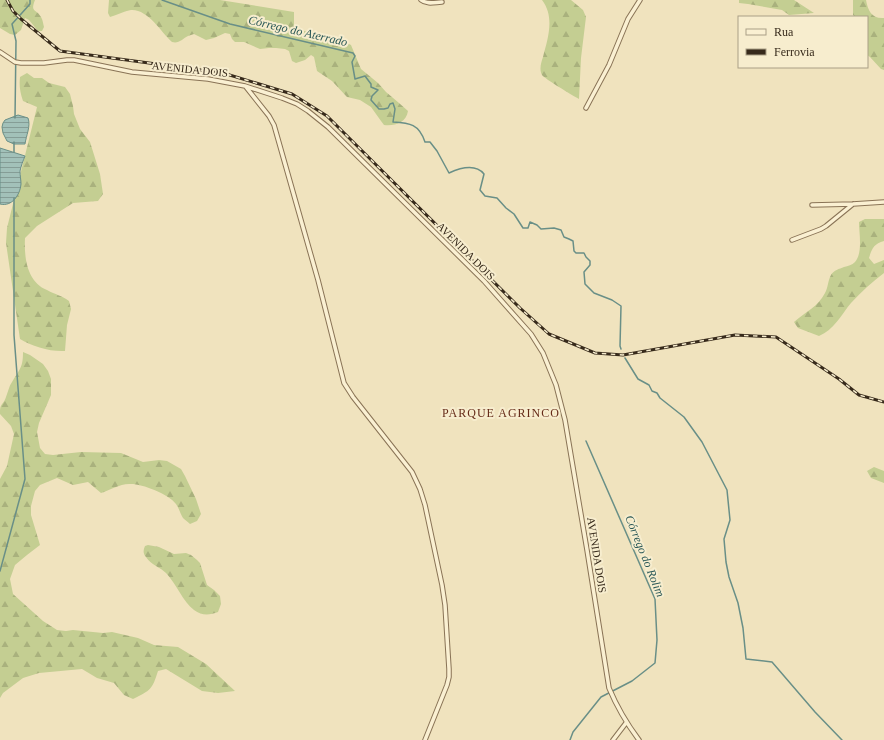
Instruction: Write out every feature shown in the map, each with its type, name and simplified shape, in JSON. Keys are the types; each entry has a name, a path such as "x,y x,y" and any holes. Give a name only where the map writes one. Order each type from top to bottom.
{"street":[{"path":"421,0 426,3 442,2"},
{"path":"586,108 610,65 628,19 640,0"},
{"name":"AVENIDA DOIS","path":"0,52 16,62 44,63 74,60 132,72 208,79 246,86 296,104 308,111 328,127 484,281 531,334 543,353 556,385 565,420 588,550 607,679 612,695 626,723 639,740"},
{"path":"246,86 274,125 318,280 344,383 352,397 412,472 423,499 445,605 449,669 447,685 426,740"},
{"path":"812,205 884,202"},
{"path":"792,240 821,229 853,204"},
{"path":"613,740 626,723"}],"green space":[{"path":"0,0 35,0 33,9 42,19 44,27 42,31 38,31 29,20 25,18 21,30 15,35 10,34 0,28"},
{"path":"109,0 220,0 294,12 294,28 351,45 361,69 408,111 407,115 399,123 384,125 371,107 360,100 347,97 332,81 317,71 314,57 311,55 305,60 296,63 292,61 289,51 285,49 260,49 244,42 235,42 230,34 225,33 206,40 194,34 179,42 172,42 149,17 143,13 131,10 110,17 108,13"},
{"path":"542,0 571,0 583,10 586,17 581,58 579,99 548,80 541,73 541,66 549,28 548,13"},
{"path":"739,0 794,0 814,13 789,15 782,10 739,3"},
{"path":"853,0 866,0 871,14 876,17 884,18 884,70 881,69 868,56 868,16 853,15"},
{"path":"27,73 34,78 42,78 49,83 65,87 70,94 74,114 80,129 90,142 100,174 103,194 98,201 73,203 37,226 25,238 26,261 35,281 50,292 69,301 71,309 67,325 65,351 53,351 41,348 20,339 6,243 7,228 37,107 23,101 20,92 20,77"},
{"path":"865,219 884,219 884,241 874,247 869,258 874,264 884,260 884,273 851,303 829,330 819,336 798,328 794,322 819,302 826,291 832,273 855,262 860,248 859,222"},
{"path":"23,352 43,364 51,379 51,395 39,423 37,432 40,448 45,454 53,455 81,452 121,453 143,462 159,460 167,461 181,469 196,499 201,514 197,521 190,524 183,518 173,500 155,490 136,484 123,485 101,493 88,482 73,485 57,478 40,485 35,491 31,506 31,515 40,545 15,565 10,579 13,594 43,621 57,630 103,633 112,632 138,638 154,645 178,647 206,664 235,691 218,693 202,691 166,669 158,671 150,689 144,694 133,699 124,695 114,683 97,678 82,669 39,673 23,678 3,693 0,698 0,479 7,466 14,434 11,426 0,414 0,410 10,385 20,368"},
{"path":"874,467 884,471 884,483 871,478 867,471"},
{"path":"148,545 159,547 174,554 186,553 197,560 200,563 207,585 220,596 221,604 218,612 203,614 190,607 166,573 150,562 145,556 144,549 145,546"}],"water":[{"path":"18,115 28,118 29,121 25,144 14,144 7,141 3,133 2,127 5,120"},
{"path":"0,148 25,156 20,171 21,184 19,192 15,199 8,204 0,204"}],"waterway":[{"path":"15,118 16,41 12,24 30,4 30,0"},
{"name":"Córrego do Aterrado","path":"162,0 230,24 353,53 355,56 352,62 355,79 365,76 371,84 371,87 378,90 372,96 371,100 379,109 388,108 390,104 393,103 395,109 393,122 409,124 417,128 423,136 425,142 430,142 437,151 449,173 467,168 476,168 484,174 480,190 485,196 497,198 514,214 523,228 528,228 530,222 537,225 541,229 554,228 561,230 564,237 573,241 574,251 576,253 584,253 590,261 590,265 584,272 585,284 594,293 612,300 621,306 621,349"},
{"path":"14,142 14,152"},
{"path":"0,571 25,479 14,335 14,198"},
{"name":"Córrego do Aterrado","path":"625,358 638,379 649,385 652,391 657,393 660,398 684,417 702,442 727,490 730,520 724,539 726,562 729,577 738,603 743,628 746,659 772,662 815,712 842,740"},
{"name":"Córrego do Rolim","path":"570,740 573,732 601,697 632,681 655,663 657,640 655,599 586,441"}],"railway":[{"path":"7,0 13,11 21,19 60,51 223,73 292,94 327,116 520,308 549,334 595,353 623,355 735,335 776,337 839,379 859,395 884,402"}],"district":[{"name":"PARQUE AGRINCO","path":"501,413"}]}
